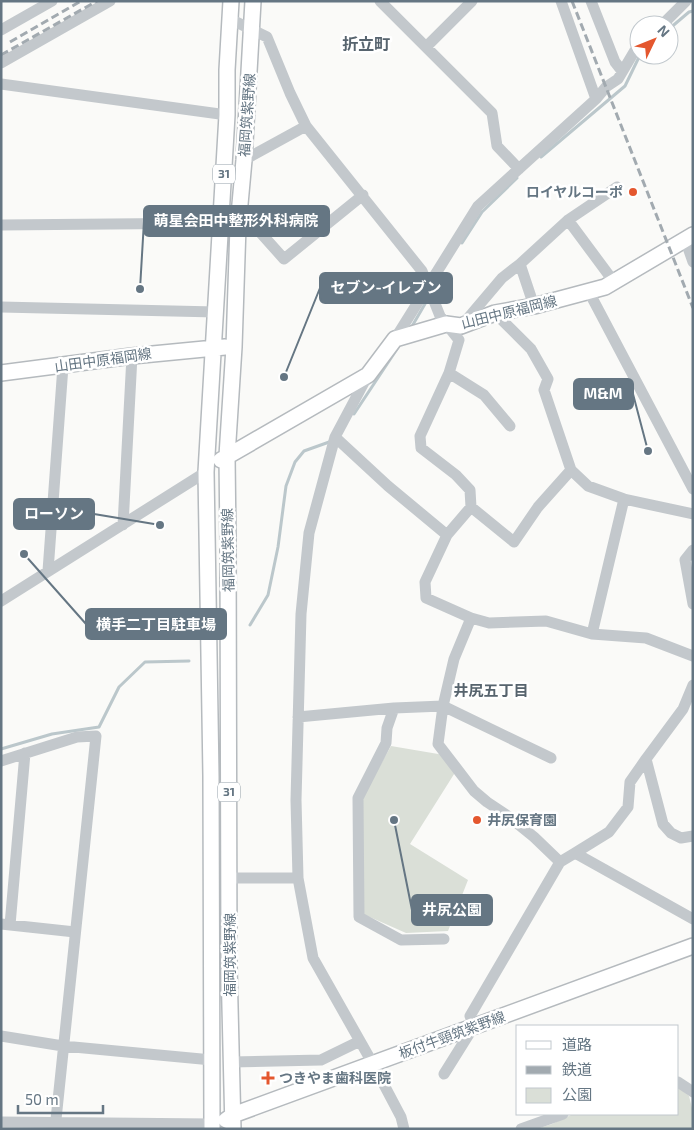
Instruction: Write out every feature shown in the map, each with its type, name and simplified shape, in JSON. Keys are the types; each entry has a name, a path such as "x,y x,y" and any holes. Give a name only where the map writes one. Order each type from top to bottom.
{"main road":[{"name":"福岡筑紫野線","path":"213,1127 211,776 206,472 215,347 231,1"},
{"name":"福岡筑紫野線","path":"234,1124 231,1062 226,456 234,347 240,210 253,1"},
{"name":"山田中原福岡線","path":"402,337 443,320 461,326 495,313 534,306 605,287 689,237"},
{"path":"206,472 226,456 368,375 402,337"},
{"name":"山田中原福岡線","path":"1,373 132,356 215,347 234,347"},
{"name":"板付牛頸筑紫野線","path":"213,1127 234,1124 373,1064 693,946"}],"street":[{"path":"1,30 52,1"},
{"path":"1,63 110,1"},
{"path":"380,1 492,113 497,146 519,168"},
{"path":"426,47 472,1"},
{"path":"561,1 596,99"},
{"path":"591,1 616,62 622,71"},
{"path":"672,15 686,1"},
{"path":"230,19 267,36 290,93 306,126 422,270 443,320 459,340 449,373 420,436 421,448 456,475 470,490 471,507 447,535 425,582 426,598 471,618 489,623 546,621 592,634 646,638 693,656"},
{"path":"402,337 429,286 478,206 618,78 629,60"},
{"path":"1,84 227,115"},
{"path":"244,160 306,126"},
{"path":"461,326 502,278 568,220 618,187"},
{"path":"240,210 284,260 363,195"},
{"path":"568,220 614,282"},
{"path":"1,225 220,223"},
{"path":"689,237 693,262"},
{"path":"520,264 534,306"},
{"path":"589,292 693,489"},
{"path":"1,306 216,312"},
{"path":"495,313 531,349 548,379 544,390 571,470 588,486 624,499 693,514"},
{"path":"123,525 132,356"},
{"path":"48,571 63,366"},
{"path":"449,373 484,395 510,426"},
{"path":"368,375 336,435 308,533 301,614 298,717 296,800 298,878 313,958 373,1064 401,1117 404,1129"},
{"path":"336,435 388,486 447,535"},
{"path":"471,507 514,542 538,506 571,470"},
{"path":"1,601 206,472"},
{"path":"592,634 624,499"},
{"path":"693,550 685,560 693,604"},
{"path":"471,618 454,659 443,706 438,744 474,791 521,826 560,862"},
{"path":"444,1074 474,1026 470,1016 560,862 609,832 614,826 628,807 630,782 684,709 693,685"},
{"path":"298,717 394,708 443,706 551,758"},
{"path":"394,708 387,728 386,743 358,798 359,917 401,940 444,939"},
{"path":"1,761 77,738 96,736 56,1126"},
{"path":"25,753 5,925 75,932"},
{"path":"646,759 663,824 680,838 693,836"},
{"path":"575,853 693,919"},
{"path":"229,878 298,878"},
{"path":"1,1036 63,1046 212,1060"},
{"path":"231,1062 321,1060 360,1041"},
{"path":"679,1083 693,1092"},
{"path":"521,1129 560,1115"},
{"path":"1,1122 56,1126 213,1127"}],"green space":[{"path":"391,746 444,755 456,771 410,844 468,880 448,931 406,933 363,914 363,796"},
{"path":"679,1088 689,1096 693,1112 693,1129 536,1129 571,1115 679,1115"}],"waterway":[{"path":"679,20 693,11"},
{"path":"541,157 625,86 635,65"},
{"path":"462,243 482,212 517,178"},
{"path":"411,328 429,297"},
{"path":"354,414 399,346"},
{"path":"250,625 268,595 278,547 286,486 295,462 304,451 332,441"},
{"path":"1,749 52,734 99,727 119,687 145,662 189,661"}],"railway":[{"path":"10,42 81,1"},
{"path":"1,55 97,1"},
{"path":"572,1 693,308"}],"place":[{"name":"ロイヤルコーポ","path":"633,192"},
{"name":"萌星会田中整形外科病院","path":"140,289"},
{"name":"セブン-イレブン","path":"284,377"},
{"name":"M&M","path":"648,451"},
{"name":"ローソン","path":"160,525"},
{"name":"横手二丁目駐車場","path":"24,554"},
{"name":"井尻公園","path":"394,820"},
{"name":"井尻保育園","path":"477,820"},
{"name":"つきやま歯科医院","path":"268,1078"}],"district":[{"name":"折立町","path":"366,44"},
{"name":"井尻五丁目","path":"491,691"}]}
